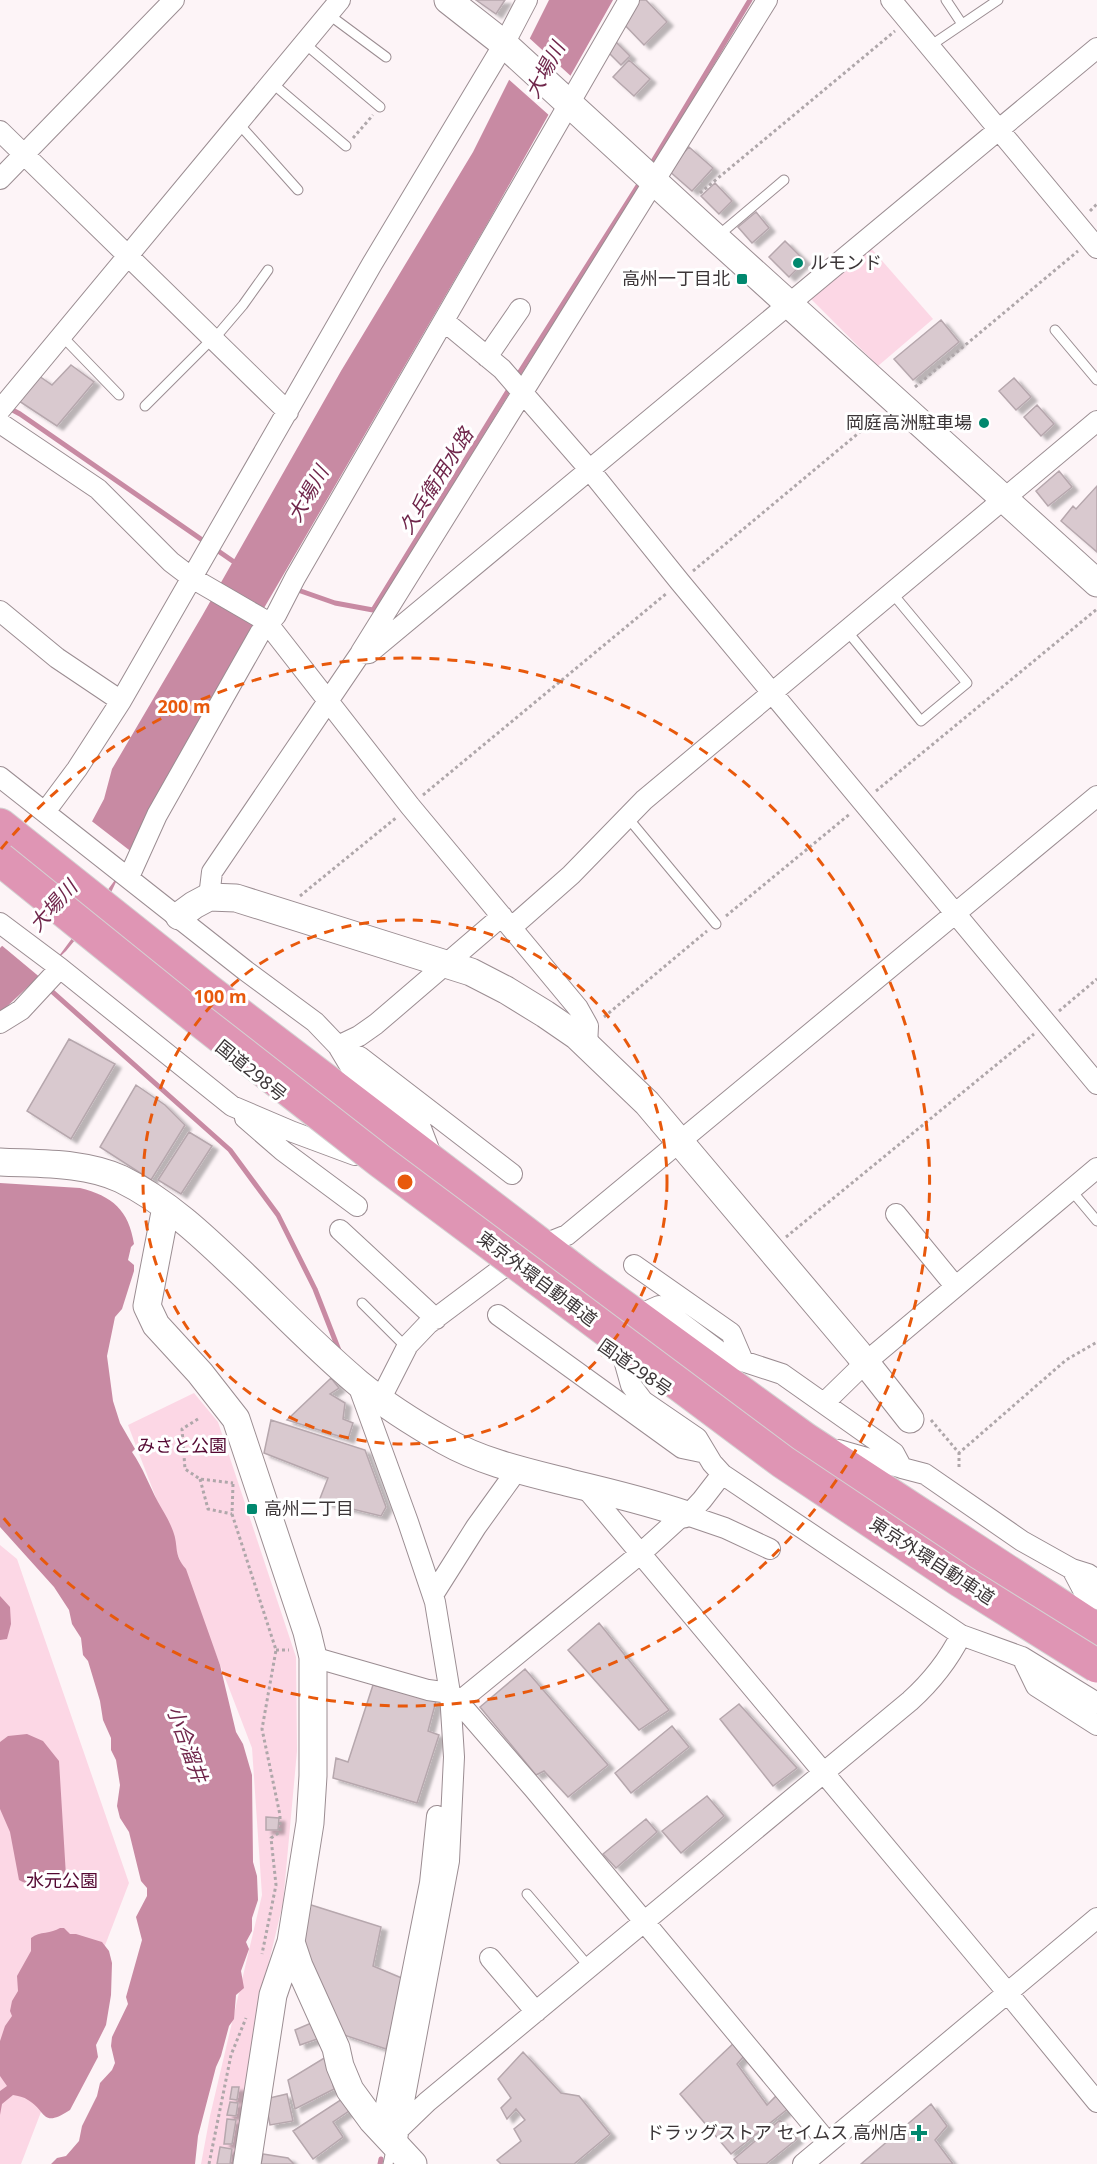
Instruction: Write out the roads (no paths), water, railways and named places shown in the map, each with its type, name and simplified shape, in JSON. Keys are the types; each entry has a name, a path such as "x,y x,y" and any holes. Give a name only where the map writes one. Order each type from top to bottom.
{"highway":[{"name":"国道298号","path":"0,825 206,989 636,1316 805,1439 1097,1630"},
{"name":"東京外環自動車道","path":"0,838 601,1305 825,1464 971,1563 1097,1642"},
{"name":"国道298号","path":"4,871 83,937 500,1270 835,1510 1097,1676"},
{"name":"東京外環自動車道","path":"4,871 380,1161 774,1455 961,1581 1097,1666"}],"street":[{"path":"0,179 174,0"},
{"path":"448,0 507,47 1097,583"},
{"path":"52,817 77,769 121,701 372,264 507,47 527,0"},
{"path":"129,877 157,815 265,621 276,615 295,578 444,321 565,100 629,0"},
{"path":"209,897 212,872 360,654 767,0"},
{"path":"891,0 1094,244"},
{"path":"5,405 334,7"},
{"path":"360,654 369,653 1097,48"},
{"path":"0,131 288,412"},
{"path":"488,357 520,309"},
{"path":"444,321 502,369 524,393 1097,1084"},
{"path":"338,1046 359,1036 447,964 571,875 644,800 1097,421"},
{"path":"0,423 98,489 171,562 192,578 265,621 410,806 578,1008 587,1036"},
{"path":"0,611 57,658 121,701"},
{"path":"0,777 246,971 315,1022 338,1046 350,1066 419,1123 434,1164"},
{"path":"380,1400 406,1347 435,1319 500,1270 542,1245 567,1235 1097,796"},
{"path":"178,916 209,897 236,898 471,972 587,1036 647,1103 866,1362 919,1418"},
{"path":"0,923 60,968 232,1106 283,1150 357,1206"},
{"path":"0,1023 21,1010 60,968"},
{"path":"338,1046 360,1057 512,1174"},
{"path":"232,1106 355,1155"},
{"path":"0,1162 95,1170 120,1179 166,1207 197,1230 357,1382 380,1400 447,1442 477,1456 517,1470 642,1500 725,1528 770,1549"},
{"path":"824,1403 866,1362 1097,1168"},
{"path":"166,1207 147,1306 156,1325 200,1372 236,1419 307,1632 313,1657 313,1776 310,1823 291,1942 273,1995 247,2164"},
{"path":"896,1215 955,1286"},
{"path":"340,1230 435,1319"},
{"path":"634,1265 730,1334 743,1361"},
{"path":"636,1316 659,1306 724,1355 782,1374 894,1453 902,1468"},
{"path":"498,1315 682,1448 706,1453"},
{"path":"624,1360 631,1385 643,1401 697,1438 722,1474 961,1635 1022,1657 1097,1703"},
{"path":"357,1382 433,1595 453,1695 454,1786 449,1861 395,2145"},
{"path":"805,1439 925,1474 1022,1540 1072,1569 1088,1574 1097,1580"},
{"path":"433,1595 476,1527 517,1470"},
{"path":"453,1695 640,1554 702,1500 722,1474"},
{"path":"585,1486 1008,1992 1097,2102"},
{"path":"1072,1569 1083,1590 1097,1599"},
{"path":"395,2145 427,2102 825,1774 929,1684 953,1652 961,1635"},
{"path":"313,1657 453,1695 828,2143"},
{"path":"1022,1657 1036,1686 1097,1725"},
{"path":"395,2145 437,1816"},
{"path":"803,2164 1097,1918"},
{"path":"291,1942 299,1966 336,2049 350,2090 359,2104 395,2145"},
{"path":"489,1958 536,2012"}],"lane":[{"path":"946,0 962,24"},
{"path":"930,46 998,0"},
{"path":"334,7 386,57"},
{"path":"304,43 380,107"},
{"path":"272,83 346,146"},
{"path":"238,123 298,190"},
{"path":"718,240 726,229 784,180"},
{"path":"145,406 213,339 243,305 268,270"},
{"path":"1055,330 1097,380"},
{"path":"61,335 119,395"},
{"path":"847,631 921,721 967,683 892,593"},
{"path":"628,818 716,924"},
{"path":"1071,1190 1097,1221"},
{"path":"362,1303 406,1347"},
{"path":"528,1894 590,1968"}],"water":[{"name":"大場川","path":"549,0 613,0 487,224 199,720 148,814 107,901 66,951 0,1013 0,948 24,923 65,872 104,799 112,769 341,371 473,152"},
{"name":"小合溜井","path":"0,1183 80,1188 91,1191 110,1200 123,1213 128,1222 134,1244 128,1260 134,1265 134,1271 122,1309 115,1317 107,1356 113,1401 120,1423 135,1449 132,1452 173,1531 178,1555 186,1569 220,1665 236,1732 243,1744 252,1775 253,1862 257,1876 258,1900 252,1918 252,1931 246,1942 249,1949 241,1971 244,1988 236,1995 234,2019 229,2026 216,2067 198,2136 195,2164 51,2164 57,2158 66,2156 79,2141 82,2126 97,2096 100,2083 115,2063 111,2046 112,2037 128,2004 126,1997 142,1940 136,1917 147,1896 147,1888 141,1881 129,1832 120,1818 117,1806 120,1785 116,1760 111,1750 111,1738 103,1720 88,1661 83,1655 81,1638 72,1624 69,1610 54,1587 0,1527"},
{"path":"0,1596 10,1607 11,1624 7,1639 0,1640"},
{"path":"27,1734 43,1741 59,1761 66,1876 55,1885 44,1888 19,1880 10,1832 0,1809 0,1742 8,1736"},
{"path":"64,1928 70,1934 102,1942 109,1951 112,1963 111,1995 106,2025 96,2045 98,2057 70,2110 49,2118 34,2104 13,2095 2,2104 0,2115 0,2091 7,2086 0,2076 0,2041 5,2026 12,2016 10,2011 12,2001 18,1991 17,1976 31,1951 31,1938"}],"waterway":[{"name":"久兵衛用水路","path":"649,168 750,0"},
{"name":"久兵衛用水路","path":"516,378 641,181"},
{"name":"久兵衛用水路","path":"295,589 335,603 373,610 511,386"},
{"name":"久兵衛用水路","path":"7,407 237,564"},
{"path":"47,987 230,1150 278,1215 315,1289 340,1353"},
{"path":"380,2164 381,2159"}],"place":[{"name":"ルモンド","path":"798,263"},
{"name":"高州一丁目北","path":"742,279"},
{"name":"岡庭高洲駐車場","path":"984,423"},
{"name":"高州二丁目","path":"252,1509"},
{"name":"ドラッグストア セイムス 高州店","path":"919,2133"}],"park label":[{"name":"みさと公園","path":"182,1446"},
{"name":"水元公園","path":"62,1881"}]}
